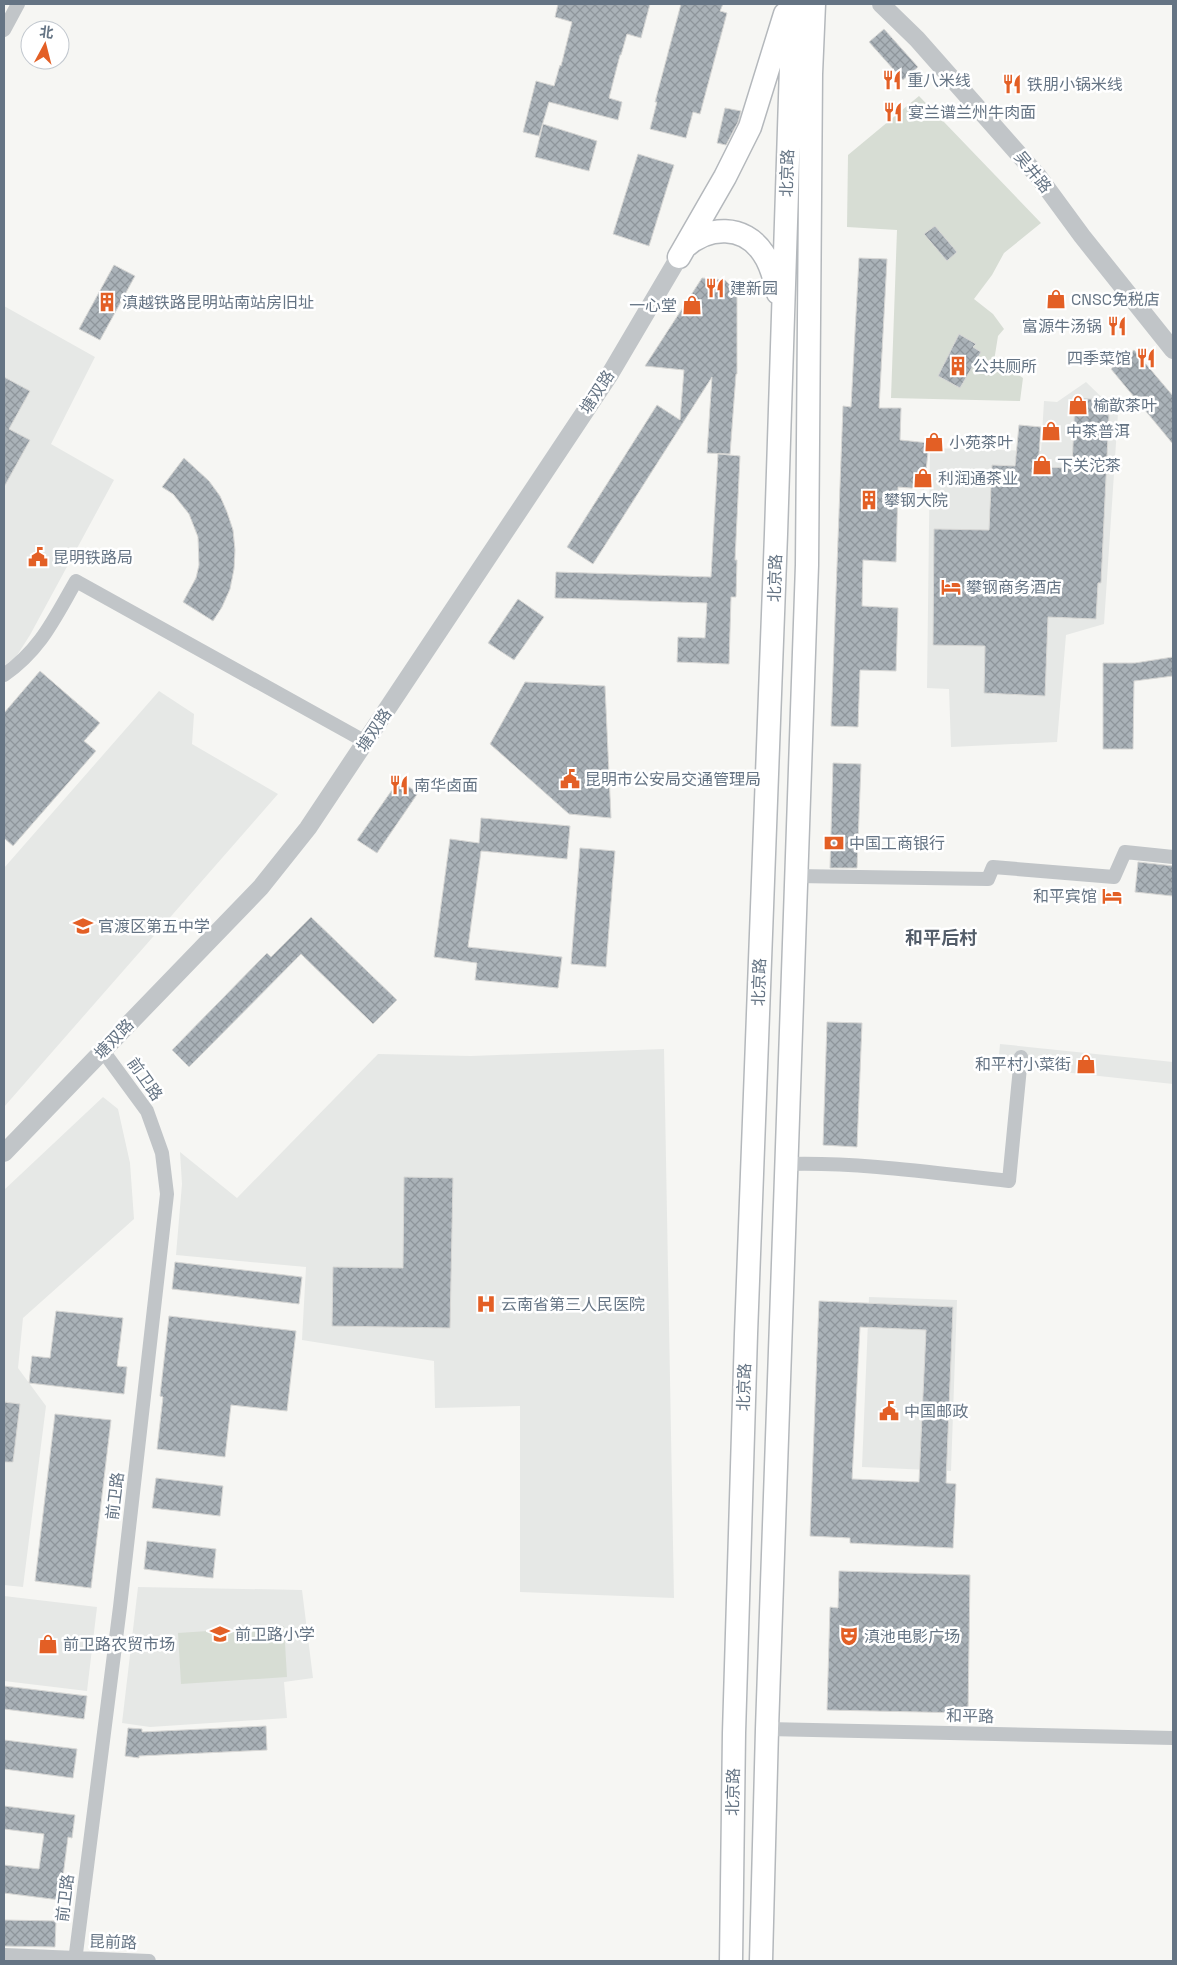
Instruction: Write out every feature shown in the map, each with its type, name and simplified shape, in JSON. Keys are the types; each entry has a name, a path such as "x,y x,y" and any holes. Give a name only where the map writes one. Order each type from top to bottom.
{"main road":[{"path":"679,256 725,176 750,126 789,4"},
{"name":"北京路","path":"731,1961 734,1734 746,1334 776,534 793,4"},
{"name":"北京路","path":"761,1961 767,1729 807,565 811,74 814,4"},
{"path":"679,256 694,240 704,234 727,231 748,238 763,253 768,262 776,284 782,312"}],"street":[{"path":"4,30 18,4"},
{"name":"吴井路","path":"881,4 912,34 1038,176 1082,236 1173,350"},
{"name":"塘双路","path":"4,1153 261,887 308,828 610,374 679,256"},
{"path":"4,674 18,665 41,641 76,581 366,742"},
{"path":"796,876 988,879 993,867 1114,877 1125,852 1173,856"},
{"name":"前卫路","path":"75,1960 120,1607 167,1194 162,1153 147,1111 103,1051"},
{"path":"787,1164 818,1163 877,1167 1009,1181 1021,1057"},
{"name":"和平路","path":"767,1729 1173,1738"},
{"name":"昆前路","path":"4,1955 75,1960 149,1961"}],"shaded area":[{"path":"919,96 1041,223 1004,253 992,275 974,299 993,314 1004,329 998,336 994,361 1023,378 1020,401 891,398 897,230 847,227 848,155"},
{"name":"昆明铁路局","path":"4,306 95,357 51,444 114,480 30,635 16,657 4,666"},
{"path":"1086,382 1118,413 1104,624 1066,635 1057,742 951,747 949,689 927,688 930,448 1041,451 1044,401 1057,402"},
{"name":"官渡区第五中学","path":"159,691 194,714 192,744 278,794 4,1107 4,868"},
{"name":"和平村小菜街","path":"1000,1044 1173,1062 1173,1084 998,1065"},
{"name":"云南省第三人民医院","path":"664,1049 674,1598 520,1592 520,1406 435,1408 434,1361 302,1340 306,1267 176,1255 182,1184 180,1152 237,1198 378,1054 471,1056"},
{"path":"103,1097 118,1109 130,1163 134,1219 23,1318 18,1368 46,1406 23,1587 4,1585 4,1190"},
{"path":"869,1297 957,1300 951,1471 862,1467"},
{"name":"前卫路小学","path":"138,1587 302,1590 313,1678 284,1682 287,1718 150,1727 122,1723"},
{"name":"前卫路农贸市场","path":"4,1596 97,1607 87,1691 4,1681"},
{"path":"284,1626 287,1677 181,1684 178,1633"}],"building":[{"path":"558,4 650,4 641,38 627,34 620,55 609,98 622,102 618,120 549,102 539,136 523,132 536,81 554,86 572,22 555,17"},
{"path":"681,4 723,4 720,11 727,13 700,114 693,112 686,138 650,129 657,102 655,102"},
{"path":"884,29 918,67 903,80 869,42"},
{"path":"725,108 741,111 738,122 726,145 717,143"},
{"path":"543,124 597,141 589,171 535,157"},
{"path":"638,154 674,165 649,246 613,234"},
{"path":"935,226 957,252 947,261 924,234"},
{"path":"859,258 887,259 879,408 901,408 900,440 929,443 924,489 898,487 896,562 863,560 862,606 898,608 896,671 860,670 858,727 831,726 843,406 851,407"},
{"name":"滇越铁路昆明站南站房旧址","path":"114,265 135,276 100,340 79,329"},
{"path":"702,278 725,280 737,292 737,374 730,454 707,453 712,377 593,564 567,547 657,405 680,420 684,370 645,366"},
{"name":"公共厕所","path":"959,334 976,344 973,347 981,352 960,388 938,376"},
{"path":"1134,350 1173,396 1173,444 1111,369"},
{"path":"4,377 30,391 9,429 30,440 4,487"},
{"path":"1075,398 1104,400 1103,414 1109,415 1101,583 1098,583 1096,619 1048,617 1045,696 984,693 985,646 933,645 934,529 989,530 992,465 1015,466 1019,425 1041,427 1038,467 1072,468"},
{"path":"718,454 740,456 735,560 737,560 736,597 731,597 729,664 677,662 678,637 705,638 707,603 555,598 556,572 711,577"},
{"path":"184,458 209,481 220,496 233,530 235,550 230,589 213,621 183,602 196,578 199,565 198,537 189,514 173,494 162,487"},
{"path":"518,599 544,617 514,660 488,643"},
{"path":"1173,657 1173,676 1134,681 1133,749 1103,749 1103,663 1135,663"},
{"path":"40,671 100,723 84,741 96,751 13,846 4,838 4,713"},
{"name":"昆明市公安局交通管理局","path":"525,682 605,686 611,818 569,814 490,744"},
{"path":"833,763 861,764 857,868 830,868"},
{"path":"399,780 418,793 377,853 357,840"},
{"path":"481,818 570,826 567,859 481,851 468,947 562,957 558,988 475,980 477,963 434,957 450,839 479,843"},
{"path":"580,848 615,851 606,967 571,964"},
{"path":"1138,862 1173,866 1173,896 1135,892"},
{"path":"311,917 397,1000 373,1024 301,954 189,1067 172,1050 267,953 271,957"},
{"path":"827,1022 862,1023 857,1147 823,1145"},
{"path":"404,1177 453,1178 450,1328 332,1326 333,1267 403,1268"},
{"path":"175,1262 302,1277 299,1304 172,1289"},
{"path":"819,1301 953,1307 946,1483 956,1484 953,1548 850,1543 850,1538 810,1536","holes":["860,1327 926,1330 919,1482 852,1479"]},
{"path":"56,1311 123,1318 117,1366 127,1367 124,1394 29,1383 32,1356 50,1358"},
{"path":"169,1316 296,1331 287,1411 231,1405 225,1457 157,1449 163,1397 160,1396"},
{"path":"4,1402 20,1404 13,1462 4,1462"},
{"path":"55,1414 111,1420 91,1588 35,1581"},
{"path":"156,1478 223,1486 220,1516 152,1508"},
{"path":"147,1541 216,1549 213,1578 144,1569"},
{"path":"839,1571 970,1575 968,1713 827,1710 830,1607 838,1608"},
{"path":"4,1686 87,1696 84,1719 4,1709"},
{"path":"266,1726 267,1750 139,1756 139,1758 125,1756 128,1728 142,1729 142,1732"},
{"path":"4,1740 77,1749 73,1778 4,1769"},
{"path":"4,1806 75,1815 72,1838 68,1837 60,1900 4,1893 4,1865 39,1869 44,1834 4,1829"},
{"path":"4,1920 56,1921 55,1947 4,1946"}],"place":[{"name":"重八米线","path":"892,80"},
{"name":"铁朋小锅米线","path":"1012,84"},
{"name":"宴兰谱兰州牛肉面","path":"893,112"},
{"name":"建新园","path":"715,288"},
{"name":"CNSC免税店","path":"1056,299"},
{"name":"滇越铁路昆明站南站房旧址","path":"107,302"},
{"name":"一心堂","path":"692,305"},
{"name":"富源牛汤锅","path":"1117,326"},
{"name":"四季菜馆","path":"1146,358"},
{"name":"公共厕所","path":"958,366"},
{"name":"榆歆茶叶","path":"1078,405"},
{"name":"中茶普洱","path":"1051,431"},
{"name":"小苑茶叶","path":"934,442"},
{"name":"下关沱茶","path":"1042,465"},
{"name":"利润通茶业","path":"923,478"},
{"name":"攀钢大院","path":"869,500"},
{"name":"昆明铁路局","path":"38,557"},
{"name":"攀钢商务酒店","path":"951,587"},
{"name":"昆明市公安局交通管理局","path":"570,779"},
{"name":"南华卤面","path":"399,785"},
{"name":"中国工商银行","path":"834,843"},
{"name":"和平宾馆","path":"1112,896"},
{"name":"官渡区第五中学","path":"83,926"},
{"name":"和平村小菜街","path":"1086,1064"},
{"name":"云南省第三人民医院","path":"486,1304"},
{"name":"中国邮政","path":"889,1411"},
{"name":"前卫路小学","path":"220,1634"},
{"name":"滇池电影广场","path":"849,1636"},
{"name":"前卫路农贸市场","path":"48,1644"}],"district":[{"name":"和平后村","path":"941,937"}]}
